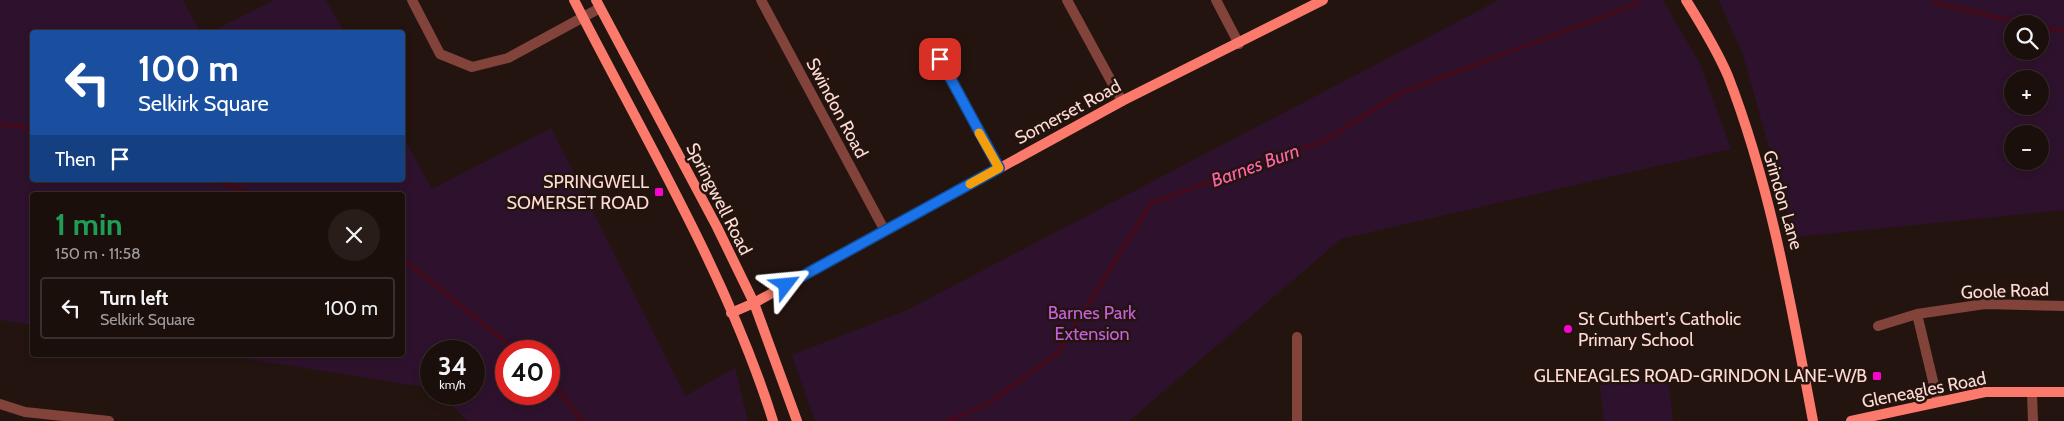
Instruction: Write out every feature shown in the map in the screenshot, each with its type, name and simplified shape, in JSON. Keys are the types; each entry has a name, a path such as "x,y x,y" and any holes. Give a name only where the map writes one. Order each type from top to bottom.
{"street":[{"path":"412,0 440,54 472,67 508,58 583,18 598,4"},
{"path":"574,0 695,235 731,313 773,421"},
{"name":"Swindon Road","path":"761,0 885,231"},
{"path":"1067,0 1122,101"},
{"path":"1216,0 1239,44"},
{"name":"Somerset Road","path":"731,313 754,303 1122,101 1239,44 1323,0"},
{"name":"Grindon Lane","path":"1686,0 1727,75 1758,166 1783,262 1813,421"},
{"name":"Springwell Road","path":"598,4 717,227 754,303 797,421"},
{"path":"931,43 999,168"},
{"name":"Goole Road","path":"1878,326 1917,314 1985,304 2064,306"},
{"path":"1917,314 1938,402"},
{"path":"1296,337 1297,421"},
{"name":"Gleneagles Road","path":"1851,421 1985,392 2064,392"},
{"path":"2032,393 2033,421"},
{"path":"0,404 25,417 109,421"}],"green space":[{"path":"0,0 183,0 199,30 30,30 30,182 405,182 405,141 432,189 551,128 685,396 735,368 748,421 467,421 452,405 485,405 485,340 420,340 420,386 236,357 405,357 405,192 30,192 30,325 0,320"},
{"path":"275,0 326,0 343,30 214,30"},
{"name":"Barnes Park Extension","path":"1499,0 1663,0 1700,64 1731,149 1341,239 1129,421 815,421 792,355 907,310"},
{"path":"1719,0 2064,0 2064,210 1794,237 1743,55"},
{"path":"1668,378 1673,421 1604,421 1600,385"}],"waterway":[{"name":"Barnes Burn","path":"947,421 986,405 1058,353 1151,203 1324,141 1400,93 1639,3"},
{"name":"Barnes Burn","path":"1935,3 2004,19"},
{"name":"Barnes Burn","path":"2049,28 2064,31"},
{"name":"Barnes Burn","path":"0,124 30,128"},
{"name":"Barnes Burn","path":"221,182 246,192"},
{"name":"Barnes Burn","path":"405,260 503,340"},
{"name":"Barnes Burn","path":"560,393 583,421"}],"slow traffic":[{"path":"970,184 999,168 979,133"}],"place":[{"name":"SPRINGWELL SOMERSET ROAD","path":"659,192"},
{"name":"St Cuthbert's Catholic Primary School","path":"1568,329"},
{"name":"GLENEAGLES ROAD-GRINDON LANE-W/B","path":"1877,376"}],"route":[{"path":"786,285 999,168 940,59"}]}
